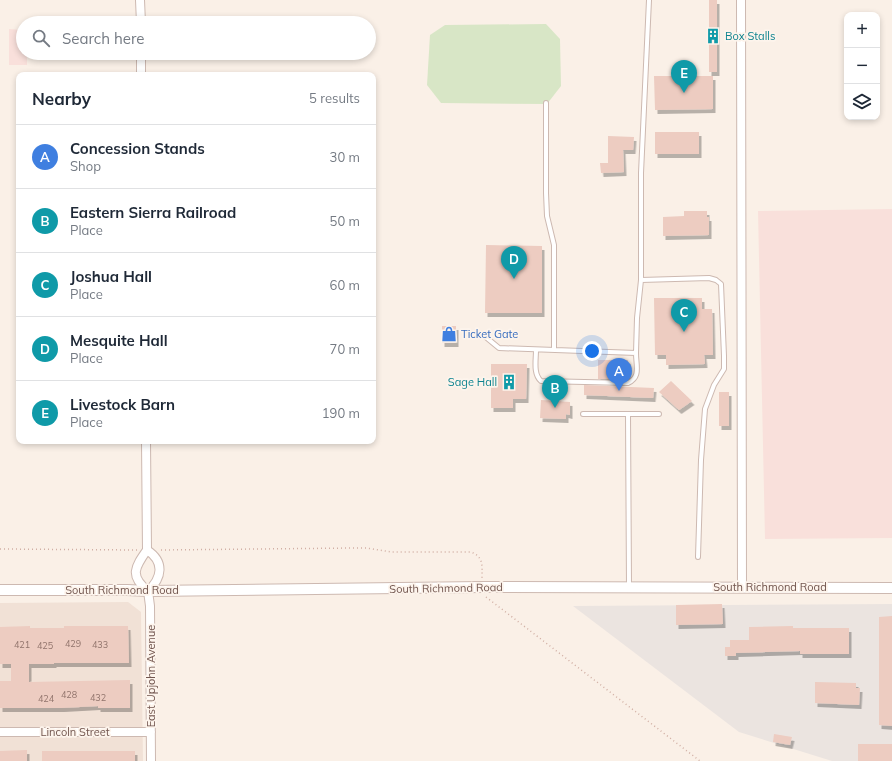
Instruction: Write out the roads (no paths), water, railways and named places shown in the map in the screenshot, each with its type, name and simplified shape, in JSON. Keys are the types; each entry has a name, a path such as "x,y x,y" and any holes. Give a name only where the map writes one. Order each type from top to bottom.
{"street":[{"path":"140,0 141,16"},
{"path":"741,0 742,587"},
{"path":"141,60 141,72"},
{"path":"146,444 147,550 138,563 136,576 138,582 148,591 158,579 159,570 154,556 147,550"},
{"name":"South Richmond Road","path":"0,590 148,591 482,587 892,588"},
{"name":"East Upjohn Avenue","path":"148,591 150,606 151,761"},
{"name":"Lincoln Street","path":"0,732 151,732"}],"lane":[{"path":"536,350 536,372 541,381 628,383 633,381 637,376 636,353 641,280 641,173 649,0"},
{"path":"546,103 547,216 554,245 554,350"},
{"path":"641,280 709,278 716,280 721,284 724,369 714,386 705,409 698,557"},
{"path":"482,334 499,348 636,353"},
{"path":"583,414 659,414"},
{"path":"628,414 629,587"}],"place":[{"name":"Box Stalls","path":"713,36"},
{"name":"Livestock Barn","path":"684,93"},
{"name":"Mesquite Hall","path":"514,279"},
{"name":"Joshua Hall","path":"684,332"},
{"name":"Ticket Gate","path":"449,334"},
{"name":"Sage Hall","path":"509,382"},
{"name":"Concession Stands","path":"619,391"},
{"name":"Eastern Sierra Railroad","path":"555,408"}]}
